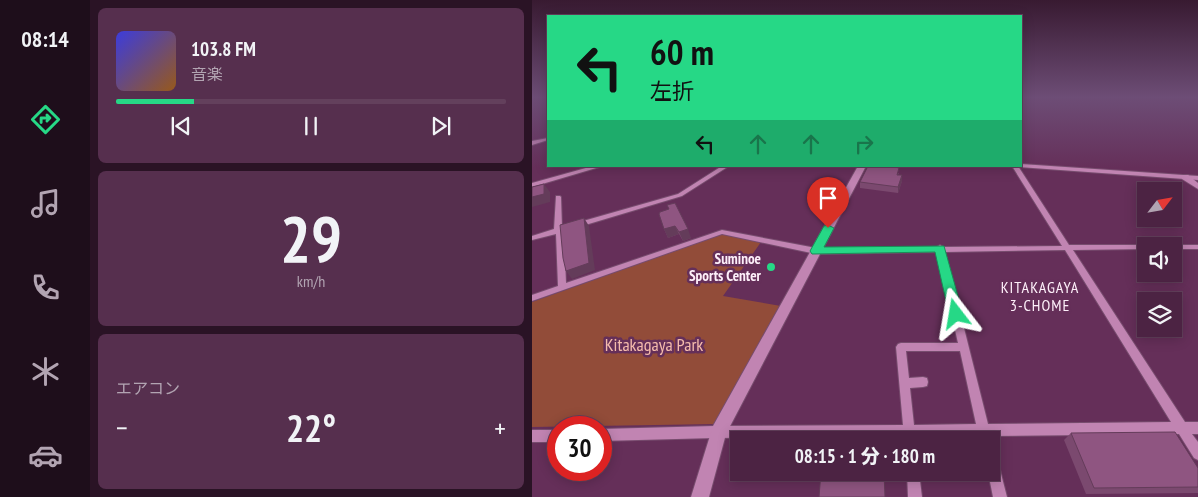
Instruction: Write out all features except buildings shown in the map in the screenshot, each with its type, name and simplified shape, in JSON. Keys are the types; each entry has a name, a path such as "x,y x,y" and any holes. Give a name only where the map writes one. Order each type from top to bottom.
{"street":[{"path":"532,143 547,139"},
{"path":"1022,166 1198,178"},
{"path":"532,186 597,167"},
{"path":"532,238 680,195 724,167"},
{"path":"700,497 719,432 861,167"},
{"path":"1017,167 1066,248 1198,454"},
{"path":"1185,177 1198,187"},
{"path":"558,196 558,231 560,234 562,288"},
{"path":"532,298 722,232 816,251 1137,247"},
{"path":"1182,247 1198,247"},
{"path":"940,248 984,431"},
{"path":"909,431 901,347 964,347"},
{"path":"904,382 924,382"},
{"path":"1000,434 1198,428"},
{"path":"612,435 730,432"},
{"path":"532,436 547,436"},
{"path":"914,481 915,497"},
{"path":"996,481 1000,497"}],"green space":[{"name":"Kitakagaya Park","path":"722,234 761,242 723,296 781,306 717,424 612,426 612,416 547,416 547,427 532,427 532,302"}],"place":[{"name":"Suminoe Sports Center","path":"771,267"}],"district":[{"name":"KITAKAGAYA 3-CHOME","path":"1040,296"}],"route":[{"path":"828,228 816,251 940,248 956,314"}]}
